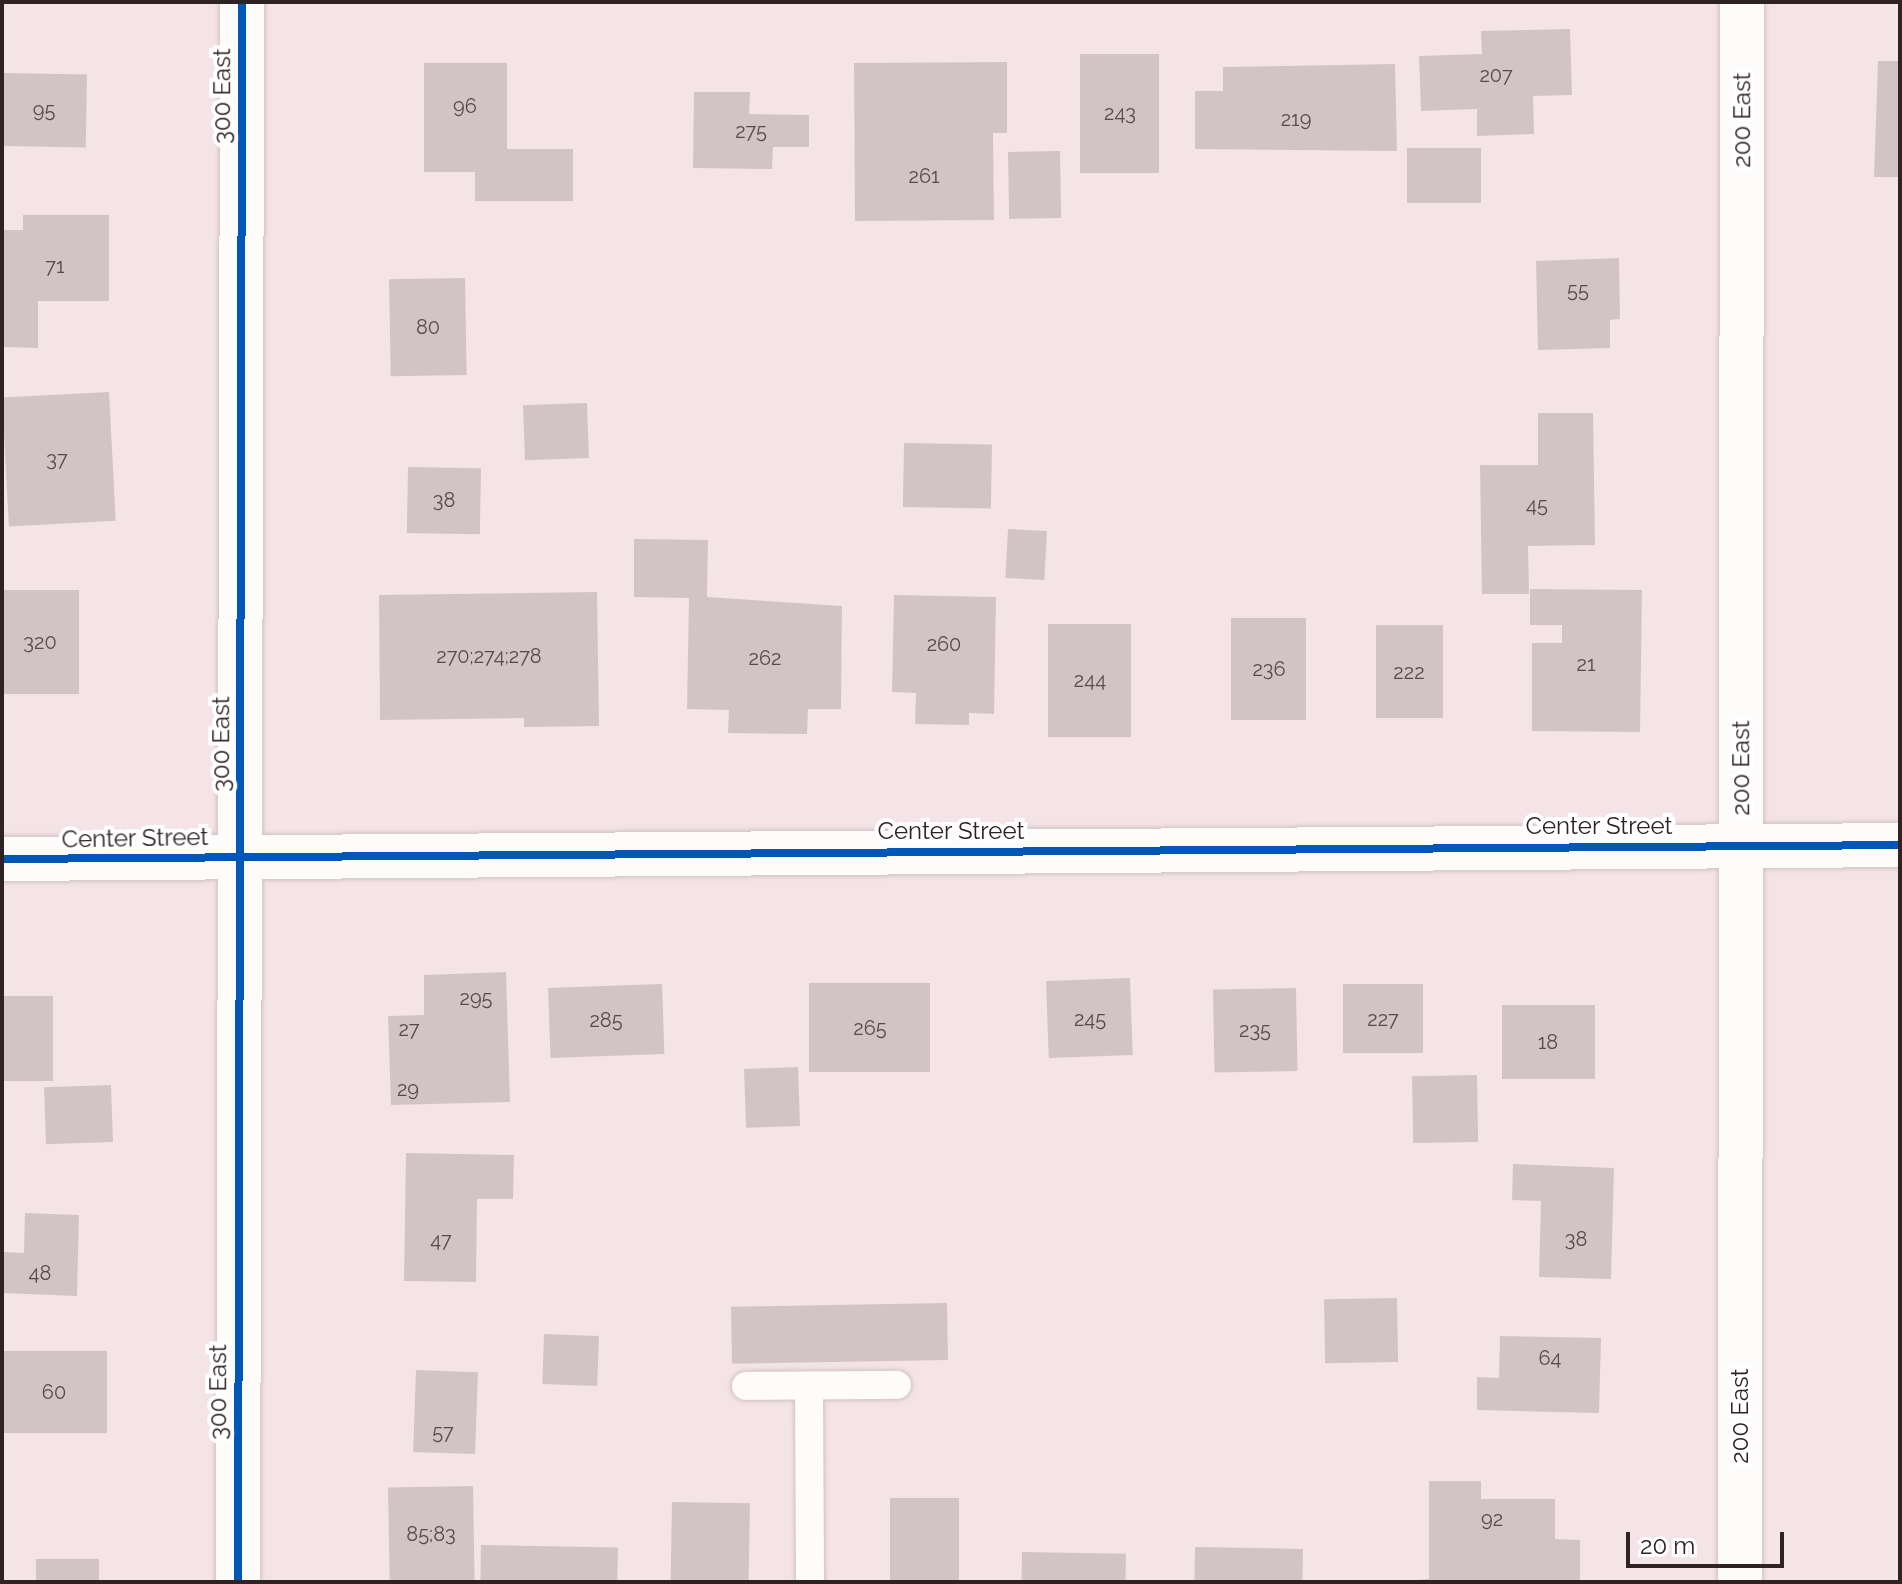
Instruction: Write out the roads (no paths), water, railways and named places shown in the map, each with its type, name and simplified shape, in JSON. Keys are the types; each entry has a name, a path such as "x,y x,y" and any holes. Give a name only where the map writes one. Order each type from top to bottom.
{"street":[{"name":"300 East","path":"238,1582 242,2"},
{"name":"200 East","path":"1740,1582 1742,2"},
{"name":"Center Street","path":"2,859 1900,845"}],"lane":[{"path":"746,1386 897,1385"},
{"path":"809,1386 810,1582"}]}
